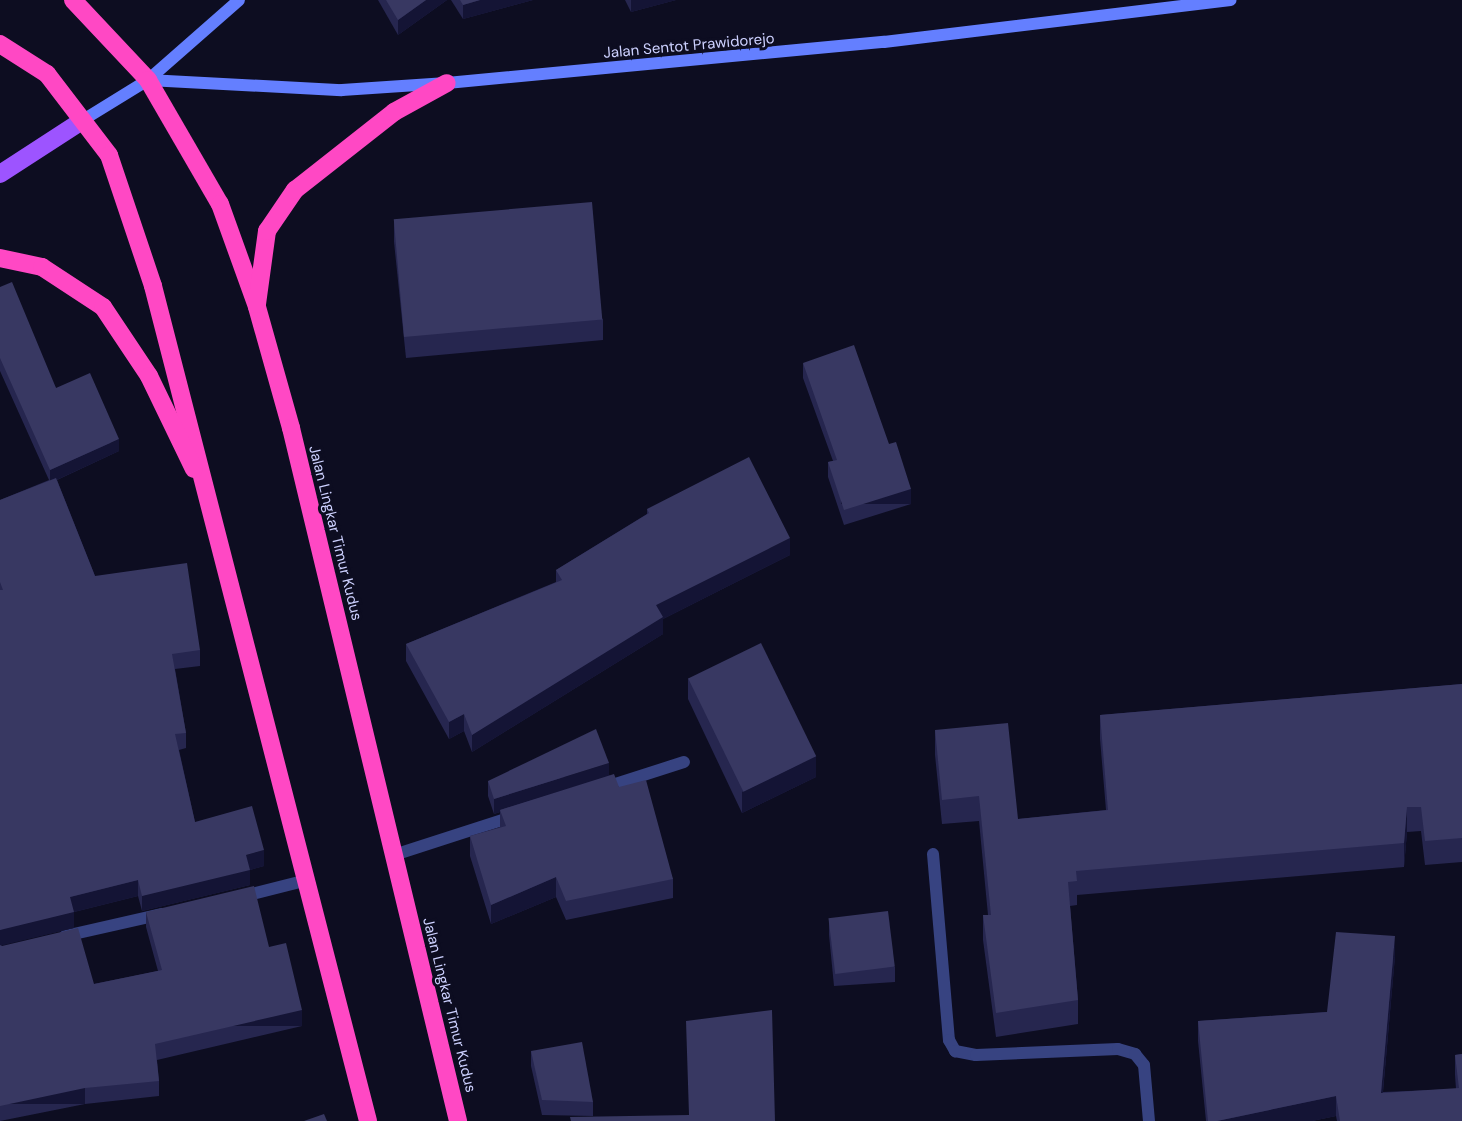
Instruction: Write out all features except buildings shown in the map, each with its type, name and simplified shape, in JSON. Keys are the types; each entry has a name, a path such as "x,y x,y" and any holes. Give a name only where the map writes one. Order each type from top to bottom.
{"highway":[{"name":"Jalan Lingkar Timur Kudus","path":"73,0 148,80 220,204 257,307 291,428 458,1121"},
{"path":"0,44 47,74 109,155 150,275 213,509 368,1121"},
{"path":"257,307 267,231 295,190 394,112 447,83"},
{"path":"0,258 42,267 103,307 149,376 213,509"}],"main road":[{"path":"0,174 148,80 239,0"},
{"name":"Jalan Sentot Prawidorejo","path":"148,80 342,90 447,83 884,42 1230,0"}],"street":[{"path":"595,790 684,762"},
{"path":"394,855 528,812"},
{"path":"933,854 949,1040 955,1051 976,1054 1118,1049 1135,1054 1144,1065 1149,1121"},
{"path":"226,900 307,880"},
{"path":"51,939 179,910"}]}
